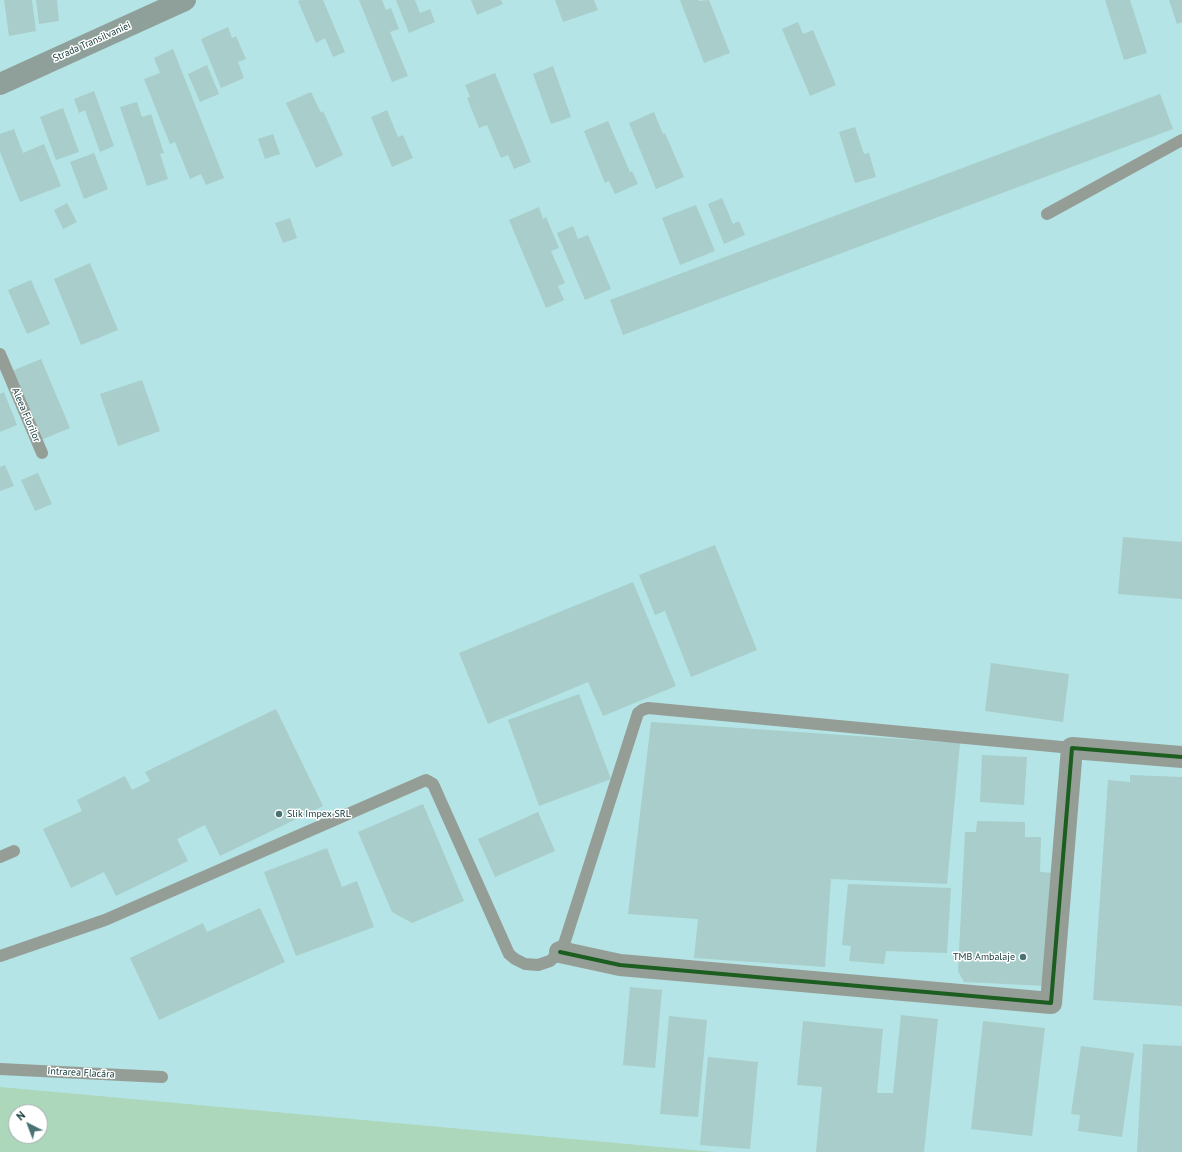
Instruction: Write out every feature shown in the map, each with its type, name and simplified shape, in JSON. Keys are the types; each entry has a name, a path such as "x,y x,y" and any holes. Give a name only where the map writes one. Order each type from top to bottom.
{"main road":[{"name":"Strada Transilvaniei","path":"0,84 185,0"}],"street":[{"path":"560,952 620,965 1050,1003 1072,748 1182,757"}],"lane":[{"path":"1047,214 1182,140"},
{"name":"Aleea Florilor","path":"0,354 42,453"},
{"path":"0,956 105,920 426,780 433,784 509,954 525,964 538,965 550,961 560,952 565,940 638,713 648,708 1072,748"},
{"path":"0,857 14,851"},
{"name":"Intrarea Flacăra","path":"0,1069 162,1077"}],"green space":[{"path":"0,1087 715,1152 0,1152"}],"building":[{"path":"4,0 32,0 36,31 9,36"},
{"path":"36,0 57,0 59,21 39,24"},
{"path":"323,0 345,52 333,57 325,38 316,43 298,1"},
{"path":"359,0 382,0 386,10 391,8 399,29 390,32 408,76 392,82"},
{"path":"396,0 415,0 420,13 430,9 435,22 409,33"},
{"path":"471,0 501,0 503,4 477,15"},
{"path":"555,0 594,0 598,10 563,22"},
{"path":"680,0 709,0 730,53 704,63"},
{"path":"1105,0 1130,0 1147,53 1124,60"},
{"path":"1169,0 1182,0 1182,22 1177,24"},
{"path":"798,22 803,34 813,30 836,85 810,96 782,29"},
{"path":"228,27 232,38 236,36 246,59 238,62 244,78 221,88 201,39"},
{"path":"173,49 224,178 206,185 201,174 190,179 175,142 170,144 144,79 160,73 154,58"},
{"path":"207,65 219,94 200,102 188,74"},
{"path":"553,66 571,117 551,124 533,74"},
{"path":"495,73 531,162 514,169 508,155 501,158 487,125 479,128 467,98 470,97 465,85"},
{"path":"94,91 114,146 100,152 85,110 79,113 74,99"},
{"path":"311,92 321,113 323,111 343,155 316,168 286,103"},
{"path":"1160,94 1173,129 623,335 610,300"},
{"path":"137,102 142,117 151,114 164,153 160,154 168,179 147,186 120,107"},
{"path":"63,108 79,152 56,160 40,117"},
{"path":"387,110 398,137 403,135 413,158 392,167 371,117"},
{"path":"654,112 684,177 656,189 629,123"},
{"path":"608,121 630,172 632,171 638,184 615,194 609,181 605,183 584,131"},
{"path":"855,127 864,154 869,153 876,177 855,183 839,132"},
{"path":"14,129 23,153 44,144 61,186 20,202 0,152 0,134"},
{"path":"273,134 280,154 265,159 258,139"},
{"path":"94,153 108,189 84,199 70,162"},
{"path":"722,198 733,224 739,221 745,235 724,244 708,204"},
{"path":"67,203 77,222 63,229 54,210"},
{"path":"696,205 715,251 680,265 662,218"},
{"path":"539,207 543,219 546,217 559,248 551,251 565,283 558,286 564,300 546,308 509,220"},
{"path":"290,218 297,238 283,243 275,223"},
{"path":"573,226 578,239 588,235 611,289 585,300 557,233"},
{"path":"90,263 118,330 81,345 54,279"},
{"path":"31,280 50,324 27,334 8,290"},
{"path":"41,359 70,428 41,440 12,371"},
{"path":"142,380 160,431 118,446 100,394"},
{"path":"4,392 17,425 0,432 0,394"},
{"path":"5,465 14,486 0,491 0,467"},
{"path":"38,473 52,504 35,511 21,480"},
{"path":"1123,537 1182,542 1182,599 1118,594"},
{"path":"715,545 757,650 691,677 665,611 655,615 639,575"},
{"path":"633,582 676,686 603,716 588,682 488,724 459,653"},
{"path":"991,663 1069,674 1063,722 985,711"},
{"path":"579,694 611,779 539,806 508,720"},
{"path":"276,709 323,806 220,856 205,825 177,839 188,861 116,896 104,872 71,888 43,829 82,811 77,800 125,776 132,790 150,781 145,772"},
{"path":"651,722 960,743 947,884 831,879 825,967 694,958 698,919 628,914"},
{"path":"982,755 1027,757 1024,805 980,802"},
{"path":"1130,775 1182,777 1182,1006 1093,1000 1108,780 1130,782"},
{"path":"423,804 464,901 412,923 392,912 358,832"},
{"path":"538,812 555,851 495,877 478,839"},
{"path":"977,821 1025,822 1025,837 1041,837 1040,872 1053,873 1046,986 964,982 958,971 965,832 976,832"},
{"path":"327,848 342,887 357,881 374,927 296,956 264,872"},
{"path":"848,884 951,888 947,953 886,951 884,964 849,961 851,946 842,945"},
{"path":"260,908 285,962 159,1020 130,958 203,923 207,932"},
{"path":"630,987 662,990 655,1068 623,1065"},
{"path":"901,1015 938,1019 924,1152 816,1152 822,1087 797,1085 803,1021 883,1029 877,1093 893,1093"},
{"path":"669,1016 707,1020 698,1117 660,1114"},
{"path":"983,1021 1045,1028 1032,1136 971,1129"},
{"path":"1143,1044 1182,1046 1182,1152 1137,1152"},
{"path":"1081,1046 1134,1053 1122,1137 1078,1131 1080,1115 1071,1114"},
{"path":"708,1057 758,1062 750,1149 700,1145"}],"cycle path":[{"path":"560,952 620,965 1051,1003 1072,748 1182,757"}],"place":[{"name":"Slik Impex SRL","path":"279,814"},
{"name":"TMB Ambalaje","path":"1023,957"}]}
